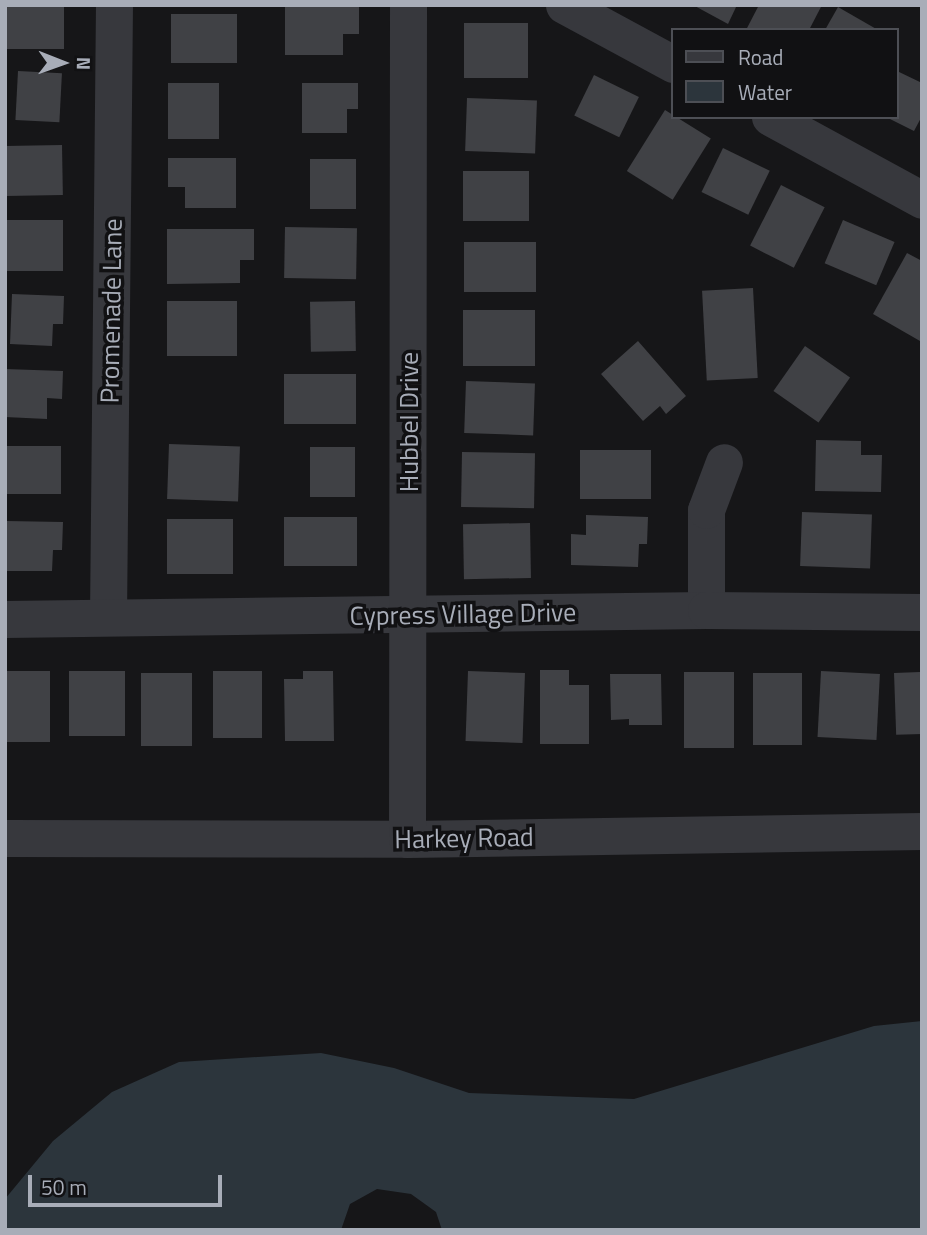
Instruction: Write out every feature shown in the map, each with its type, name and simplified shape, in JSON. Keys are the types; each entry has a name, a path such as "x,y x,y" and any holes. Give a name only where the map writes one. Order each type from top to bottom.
{"street":[{"name":"Promenade Lane","path":"108,617 114,5"},
{"name":"Hubbel Drive","path":"407,839 410,615 408,5"},
{"path":"564,5 671,63"},
{"path":"774,119 922,200"},
{"path":"706,610 706,510 724,462"},
{"name":"Cypress Village Drive","path":"5,619 706,610 922,612"},
{"name":"Harkey Road","path":"5,838 407,839 922,831"}],"water":[{"path":"922,1021 922,1230 442,1230 436,1212 411,1194 377,1189 350,1204 341,1230 5,1230 5,1199 53,1141 112,1092 179,1062 321,1053 394,1068 469,1093 634,1099 874,1026"}],"building":[{"path":"5,5 64,5 64,49 5,49"},
{"path":"693,5 737,5 728,24"},
{"path":"759,5 822,5 810,28 747,28"},
{"path":"285,6 359,6 359,34 343,34 343,55 285,55"},
{"path":"838,7 875,28 826,28"},
{"path":"171,14 237,14 237,63 171,63"},
{"path":"464,23 528,23 528,78 464,78"},
{"path":"18,71 62,73 59,122 15,120"},
{"path":"899,72 922,83 922,116 914,131 890,119 899,119"},
{"path":"594,75 639,97 619,137 574,115"},
{"path":"168,83 219,83 219,139 168,139"},
{"path":"302,83 358,83 358,109 347,109 347,133 302,133"},
{"path":"467,98 537,100 535,153 465,151"},
{"path":"665,110 671,114 671,119 679,119 711,139 673,200 627,171"},
{"path":"62,145 63,195 6,196 5,146"},
{"path":"723,148 770,171 748,215 702,192"},
{"path":"168,158 236,158 236,208 185,208 185,187 168,187"},
{"path":"310,159 356,159 356,209 310,209"},
{"path":"463,171 529,171 529,221 463,221"},
{"path":"781,185 825,207 794,268 750,246"},
{"path":"5,220 63,220 63,271 5,271"},
{"path":"843,220 895,242 876,285 825,263"},
{"path":"285,227 357,228 356,279 284,278"},
{"path":"167,229 254,229 254,260 240,260 240,283 167,284"},
{"path":"464,242 536,242 536,292 464,292"},
{"path":"907,253 922,261 920,341 873,314"},
{"path":"753,288 758,378 707,381 702,291"},
{"path":"12,294 64,296 63,324 53,324 52,346 10,344"},
{"path":"167,301 237,301 237,356 167,356"},
{"path":"355,301 356,351 311,352 310,302"},
{"path":"463,310 535,310 535,366 463,366"},
{"path":"638,341 686,396 666,414 660,406 643,421 601,374"},
{"path":"805,346 850,378 819,423 773,391"},
{"path":"5,369 63,371 62,399 47,398 47,419 5,417"},
{"path":"284,374 356,374 356,424 284,424"},
{"path":"466,381 535,383 533,435 464,433"},
{"path":"816,440 861,441 861,455 882,455 881,492 815,491"},
{"path":"169,444 240,446 238,501 167,499"},
{"path":"5,446 61,446 61,494 5,494"},
{"path":"310,447 355,447 355,497 310,497"},
{"path":"580,450 651,450 651,499 580,499"},
{"path":"462,452 535,453 534,508 461,507"},
{"path":"802,512 872,514 870,568 800,566"},
{"path":"586,515 648,517 647,544 639,544 638,567 571,565 571,534 586,535"},
{"path":"284,517 357,517 357,566 284,566"},
{"path":"167,519 233,519 233,574 167,574"},
{"path":"6,521 63,522 62,550 53,550 52,571 5,571"},
{"path":"530,523 531,578 464,579 463,524"},
{"path":"540,670 569,670 569,685 589,685 589,744 540,744"},
{"path":"5,671 50,671 50,742 5,742"},
{"path":"69,671 125,671 125,736 69,736"},
{"path":"213,671 262,671 262,738 213,738"},
{"path":"303,671 333,671 334,741 285,741 284,679 303,679"},
{"path":"468,671 525,673 523,743 466,741"},
{"path":"821,671 880,674 876,740 818,737"},
{"path":"684,672 734,672 734,748 684,748"},
{"path":"920,672 922,734 896,735 894,673"},
{"path":"141,673 192,673 192,746 141,746"},
{"path":"753,673 802,673 802,745 753,745"},
{"path":"610,674 661,674 662,725 629,725 629,719 611,720"}]}
